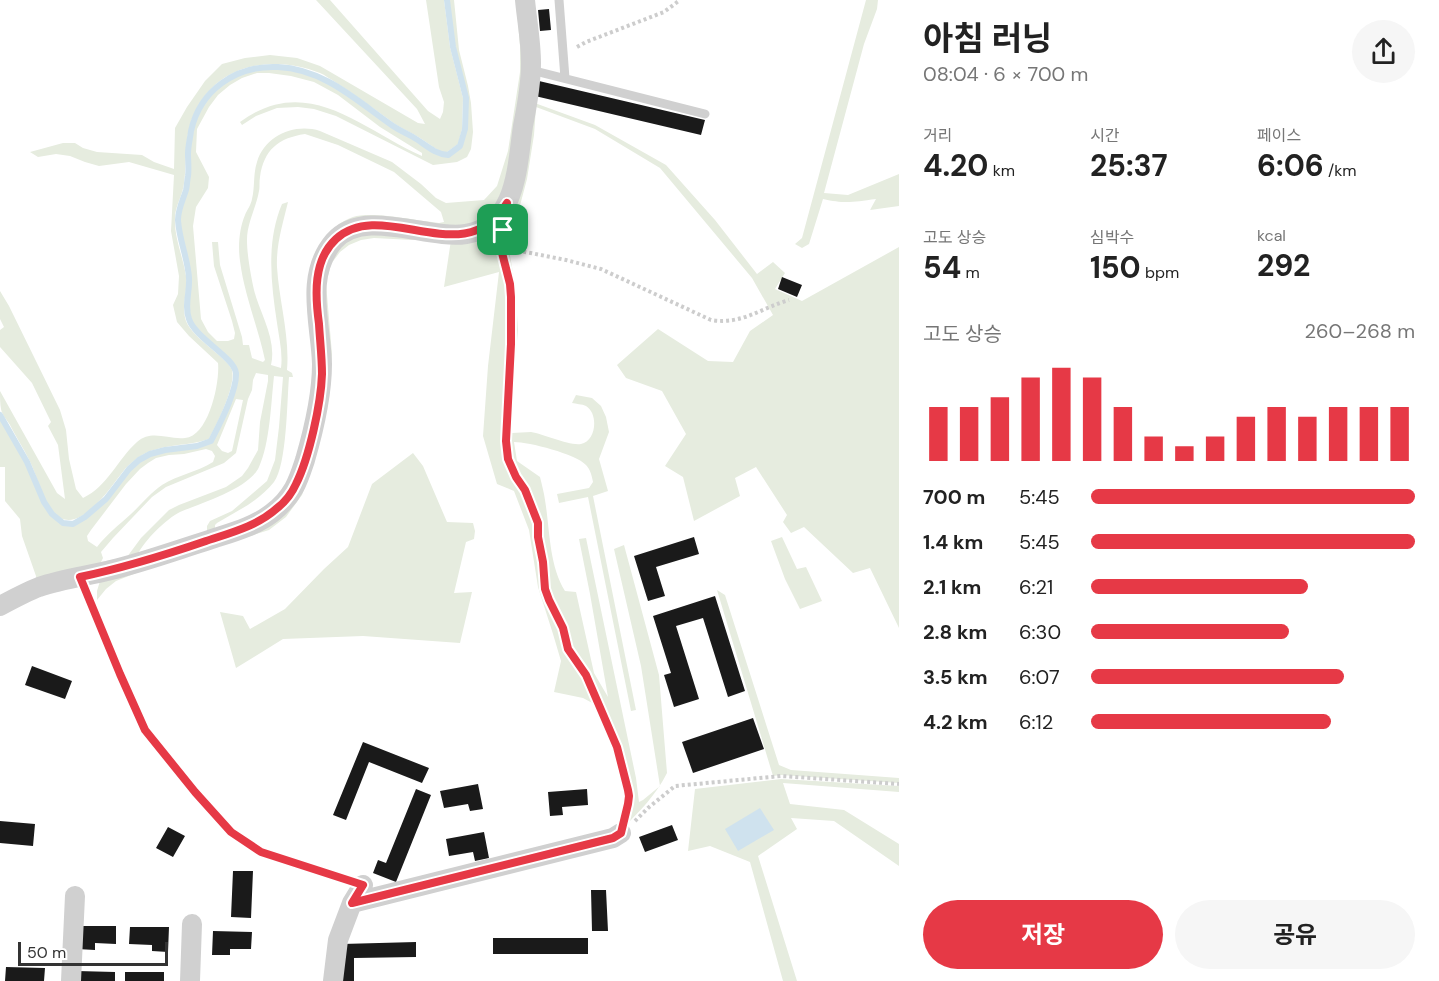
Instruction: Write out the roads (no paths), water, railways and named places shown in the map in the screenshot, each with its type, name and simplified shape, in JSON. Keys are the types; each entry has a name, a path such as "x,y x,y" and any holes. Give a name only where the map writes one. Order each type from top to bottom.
{"street":[{"path":"0,606 38,587 112,570 239,530 262,520 290,494 307,454 322,376 316,297 317,275 325,255 336,239 353,229 374,225 444,234 467,234 490,224 501,213 513,191 531,70 525,0"},
{"path":"352,903 613,838 621,833"},
{"path":"333,981 338,940 352,903 363,885"},
{"path":"71,981 75,896"},
{"path":"190,981 192,924"}],"lane":[{"path":"559,0 565,78"},
{"path":"531,70 705,114"}],"water":[{"path":"760,808 774,830 738,851 725,829"}],"waterway":[{"path":"0,415 27,462 44,502 52,514 63,523 73,524 85,517 106,499 129,469 139,460 165,450 197,446 211,441 231,398 236,373 229,360 199,333 189,319 188,271 178,220 187,187 191,131 202,103 222,83 248,70 263,67 295,69 325,80 434,151 448,155 460,146 465,129 466,98 453,47 447,0"}]}
